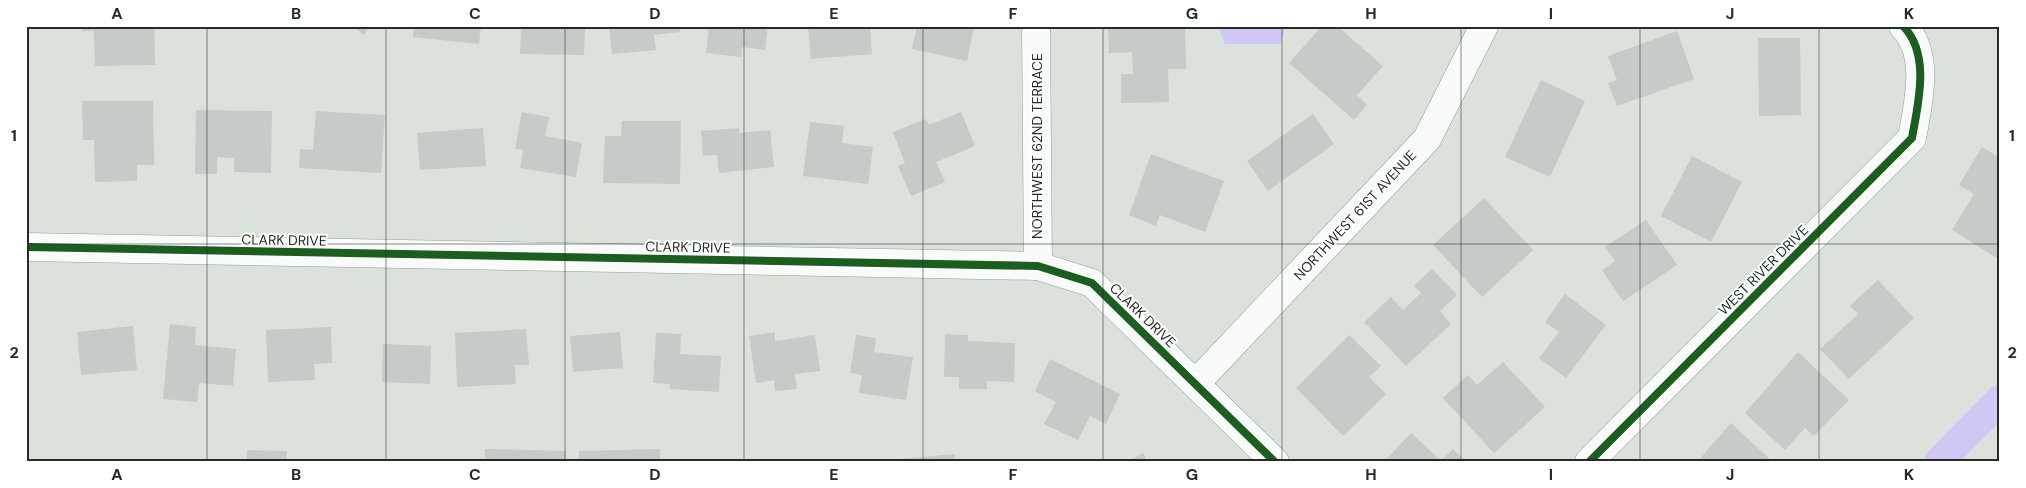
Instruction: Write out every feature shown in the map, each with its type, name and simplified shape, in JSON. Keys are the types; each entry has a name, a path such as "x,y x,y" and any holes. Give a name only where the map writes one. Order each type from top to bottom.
{"street":[{"name":"NORTHWEST 62ND TERRACE","path":"1036,26 1038,266"},
{"name":"NORTHWEST 61ST AVENUE","path":"1196,383 1427,139 1484,26"},
{"name":"WEST RIVER DRIVE","path":"1589,462 1912,138 1922,80 1912,35 1903,26"},
{"name":"CLARK DRIVE","path":"26,247 1038,266 1092,284 1196,383 1275,462"}],"shaded area":[{"path":"1218,26 1286,26 1280,44 1225,44"}],"building":[{"path":"82,26 154,26 155,65 95,66 94,31 82,31"},
{"path":"353,26 370,26 364,35"},
{"path":"414,26 481,26 479,44 413,37"},
{"path":"521,26 585,26 584,55 520,54"},
{"path":"609,26 680,26 680,32 654,35 656,50 612,54"},
{"path":"709,26 768,26 765,50 742,47 741,57 706,53"},
{"path":"808,26 870,26 872,54 811,59"},
{"path":"917,26 974,26 967,61 912,49"},
{"path":"1108,26 1185,26 1186,69 1168,69 1169,102 1121,103 1121,74 1133,74 1132,52 1109,53"},
{"path":"1322,26 1337,26 1383,66 1357,95 1367,105 1354,120 1289,63"},
{"path":"1677,31 1694,79 1617,106 1608,83 1617,80 1608,56"},
{"path":"1758,38 1800,38 1801,115 1759,116"},
{"path":"1541,80 1585,101 1550,177 1505,157"},
{"path":"82,101 153,101 154,165 137,165 137,181 95,182 94,140 83,140"},
{"path":"196,110 272,111 271,173 234,172 234,158 217,157 217,174 195,174"},
{"path":"316,111 385,115 381,173 299,168 300,149 313,150"},
{"path":"522,112 549,117 545,136 582,143 576,177 520,168 523,150 515,149"},
{"path":"961,112 975,146 936,162 945,182 911,196 898,166 905,163 893,132 926,119 929,125"},
{"path":"1313,114 1334,144 1268,191 1247,161"},
{"path":"622,121 681,121 680,184 603,183 605,136 621,136"},
{"path":"810,122 844,126 842,143 873,147 868,184 803,176"},
{"path":"483,128 486,166 420,170 417,133"},
{"path":"739,128 740,133 770,130 774,167 719,173 717,155 703,156 701,131"},
{"path":"1982,147 2000,158 2000,254 1997,258 1952,230 1974,194 1959,185"},
{"path":"1151,154 1224,181 1205,232 1160,215 1156,226 1129,215"},
{"path":"1692,156 1742,182 1711,242 1661,216"},
{"path":"1484,198 1533,250 1482,297 1433,245"},
{"path":"1646,220 1677,265 1623,301 1602,270 1615,261 1605,247"},
{"path":"1432,269 1457,295 1440,311 1451,324 1406,366 1364,322 1391,297 1403,310 1421,293 1414,286"},
{"path":"1878,280 1914,318 1849,379 1820,349 1858,314 1850,306"},
{"path":"1565,294 1606,325 1566,378 1539,358 1559,332 1545,322"},
{"path":"170,324 196,327 195,345 236,349 233,386 199,383 197,402 163,399"},
{"path":"133,326 137,370 81,375 77,332"},
{"path":"331,327 332,363 314,364 315,380 268,382 266,330"},
{"path":"526,329 529,365 515,365 516,384 457,387 455,333"},
{"path":"620,332 623,368 573,372 570,336"},
{"path":"775,332 775,341 815,335 820,371 795,374 797,389 775,391 774,380 756,383 749,336"},
{"path":"656,333 681,334 680,354 721,356 719,392 670,389 670,384 653,383"},
{"path":"945,334 968,335 968,341 1015,343 1014,382 987,381 987,389 959,389 959,377 944,377"},
{"path":"856,335 876,338 874,352 913,357 906,400 859,393 862,375 850,373"},
{"path":"1349,335 1381,366 1369,377 1386,394 1343,436 1296,388"},
{"path":"383,344 431,346 430,384 382,382"},
{"path":"1798,352 1849,400 1814,436 1805,428 1785,450 1745,413"},
{"path":"1050,359 1120,394 1106,424 1090,416 1078,440 1044,424 1056,402 1035,391"},
{"path":"1503,362 1545,407 1494,453 1443,398 1468,375 1477,385"},
{"path":"1731,423 1773,462 1697,462"},
{"path":"1411,433 1441,461 1453,449 1466,462 1384,462"},
{"path":"485,449 566,451 566,462 485,462"},
{"path":"660,449 660,462 579,462 579,451"},
{"path":"247,450 287,451 286,462 247,462"},
{"path":"1143,453 1148,462 1128,462"},
{"path":"955,454 955,462 889,462 889,460"}],"waterway":[{"path":"1939,462 2000,400"}],"cycle path":[{"path":"1589,462 1912,138 1919,95 1920,65 1912,37 1903,26"},
{"path":"26,247 1038,266 1092,283 1275,462"}]}
